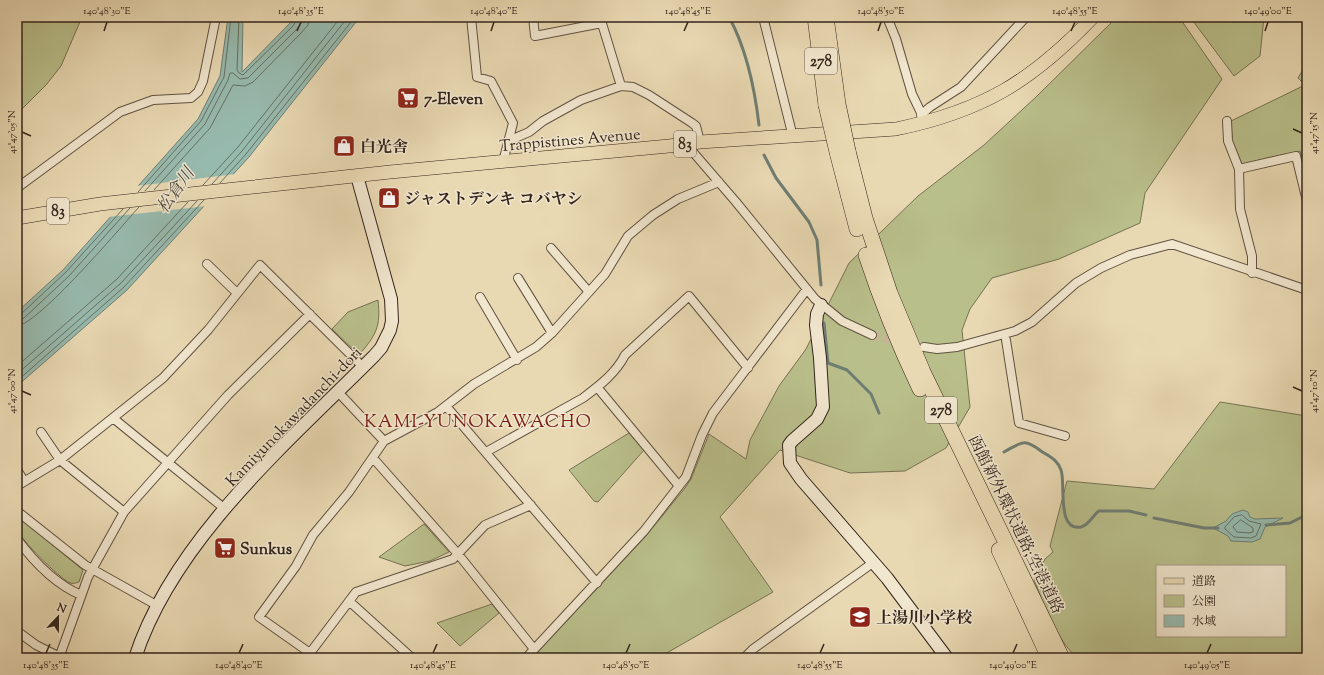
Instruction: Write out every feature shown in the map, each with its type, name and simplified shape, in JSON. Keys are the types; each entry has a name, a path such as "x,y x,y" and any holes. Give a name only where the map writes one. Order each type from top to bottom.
{"highway":[{"name":"函館新外環状道路;空港道路","path":"815,17 842,151 853,216 879,295 902,352 959,466 1049,658"},
{"name":"函館新外環状道路;空港道路","path":"826,17 832,105"},
{"name":"函館新外環状道路;空港道路","path":"842,151 890,293 917,358 1062,658"}],"main road":[{"name":"Trappistines Avenue","path":"17,218 100,204 357,176 700,142 896,129 923,119 957,113 1015,85 1059,52 1094,17"}],"street":[{"path":"17,188 120,112 153,100 191,98 198,92 203,82 216,17"},
{"path":"471,17 476,77 491,81 513,123 503,162"},
{"path":"533,17 535,36 601,20 621,86"},
{"path":"763,17 793,137"},
{"path":"887,17 896,39 912,94 923,119"},
{"path":"923,119 930,107 961,87 1017,20 1026,17"},
{"path":"508,141 529,132 542,121 581,100 621,86 633,87 649,95 692,123 696,126 700,142"},
{"path":"1227,121 1228,141 1239,169 1240,208 1252,256 1252,273"},
{"path":"686,144 821,305 851,327 872,335"},
{"path":"1239,169 1296,156 1307,201"},
{"name":"Kamiyunokawadanchi-dori","path":"135,658 158,606 189,556 225,509 282,447 381,348 387,338 392,321 390,299 357,176"},
{"path":"531,505 485,525 453,559 356,592 309,656 259,617 296,566 313,535 374,458 384,441 446,406 474,384 517,360 552,333 605,274 628,236 653,215 678,199 719,182"},
{"path":"924,347 937,349 957,347 1015,331 1032,322 1068,290 1085,278 1130,255 1172,244 1252,273 1307,290"},
{"path":"551,248 589,292"},
{"path":"208,264 237,293"},
{"path":"17,470 21,483 60,460 163,378 208,330 260,265 363,367"},
{"path":"518,278 552,333"},
{"path":"526,658 644,531 679,486 692,463 708,421 807,290"},
{"path":"486,452 583,398 621,364 626,355 689,296 748,368"},
{"path":"480,297 517,360"},
{"path":"821,305 816,319 816,325 823,407 817,419 789,445 790,463 801,479 874,562 947,658"},
{"path":"17,631 36,645 60,658 81,595 92,569 124,512 228,395 310,314"},
{"path":"1006,340 1019,423 1065,436"},
{"path":"597,387 679,486"},
{"path":"338,392 384,441"},
{"path":"446,406 597,583"},
{"path":"113,418 225,509"},
{"path":"41,432 60,460 124,512"},
{"path":"374,458 458,554 534,649"},
{"path":"17,511 92,569 158,606"},
{"path":"17,539 38,564 62,586 81,595"},
{"path":"744,658 753,649 874,562"},
{"path":"349,601 412,658"}],"green space":[{"path":"17,17 82,17 61,66 46,85 17,114"},
{"path":"1117,17 1179,17 1222,79 1145,193 1140,223 1059,259 992,278 970,309 962,330 970,407 946,448 905,471 850,473 780,450 720,517 773,592 658,658 532,658 646,536 685,488 691,479 709,434 746,459 750,440 779,386 806,349 849,263 918,196 984,145 1036,97"},
{"path":"1190,17 1264,17 1260,56 1234,76"},
{"path":"1307,63 1307,180 1300,151 1242,164 1232,140 1231,121 1305,85 1298,78"},
{"path":"378,300 379,317 376,330 370,342 359,355 332,329 348,312"},
{"path":"1220,402 1307,416 1307,658 1078,658 1070,651 1057,633 1034,580 1045,559 1053,552 1050,546 1067,481 1154,489"},
{"path":"629,433 644,450 598,502 594,501 569,470"},
{"path":"17,516 83,570 79,582 71,583 65,580 32,549 17,529"},
{"path":"424,524 449,552 430,561 405,566 379,557"},
{"path":"492,604 499,613 460,646 437,623"}],"water":[{"name":"松倉川","path":"228,17 243,17 242,72 296,17 360,17 249,157 127,290 17,386 17,312 63,270 198,119 220,76"},
{"path":"1243,510 1248,512 1250,517 1255,519 1283,518 1265,527 1260,539 1252,542 1231,541 1228,536 1213,528 1226,521 1232,514"}],"pier":[{"path":"236,174 207,206 108,217 136,186"}],"waterway":[{"path":"729,17 740,42 749,70 759,125"},
{"path":"764,155 776,178 809,222 817,240 821,285"},
{"path":"824,323 828,363 847,370 871,394 879,413"},
{"path":"1004,452 1019,444 1027,443 1031,444 1055,461 1061,470 1065,515 1068,522 1073,527 1084,526 1099,511 1129,511 1146,515"},
{"path":"1266,525 1290,523 1302,517"},
{"path":"1154,518 1204,528 1218,528"}],"tunnel":[{"path":"872,335 900,343"}],"place":[{"name":"7-Eleven","path":"408,98"},
{"name":"白光舎","path":"344,146"},
{"name":"ジャストデンキ コバヤシ","path":"389,198"},
{"name":"Sunkus","path":"225,548"},
{"name":"上湯川小学校","path":"860,617"}],"district":[{"name":"KAMI-YUNOKAWACHO","path":"478,421"}]}
